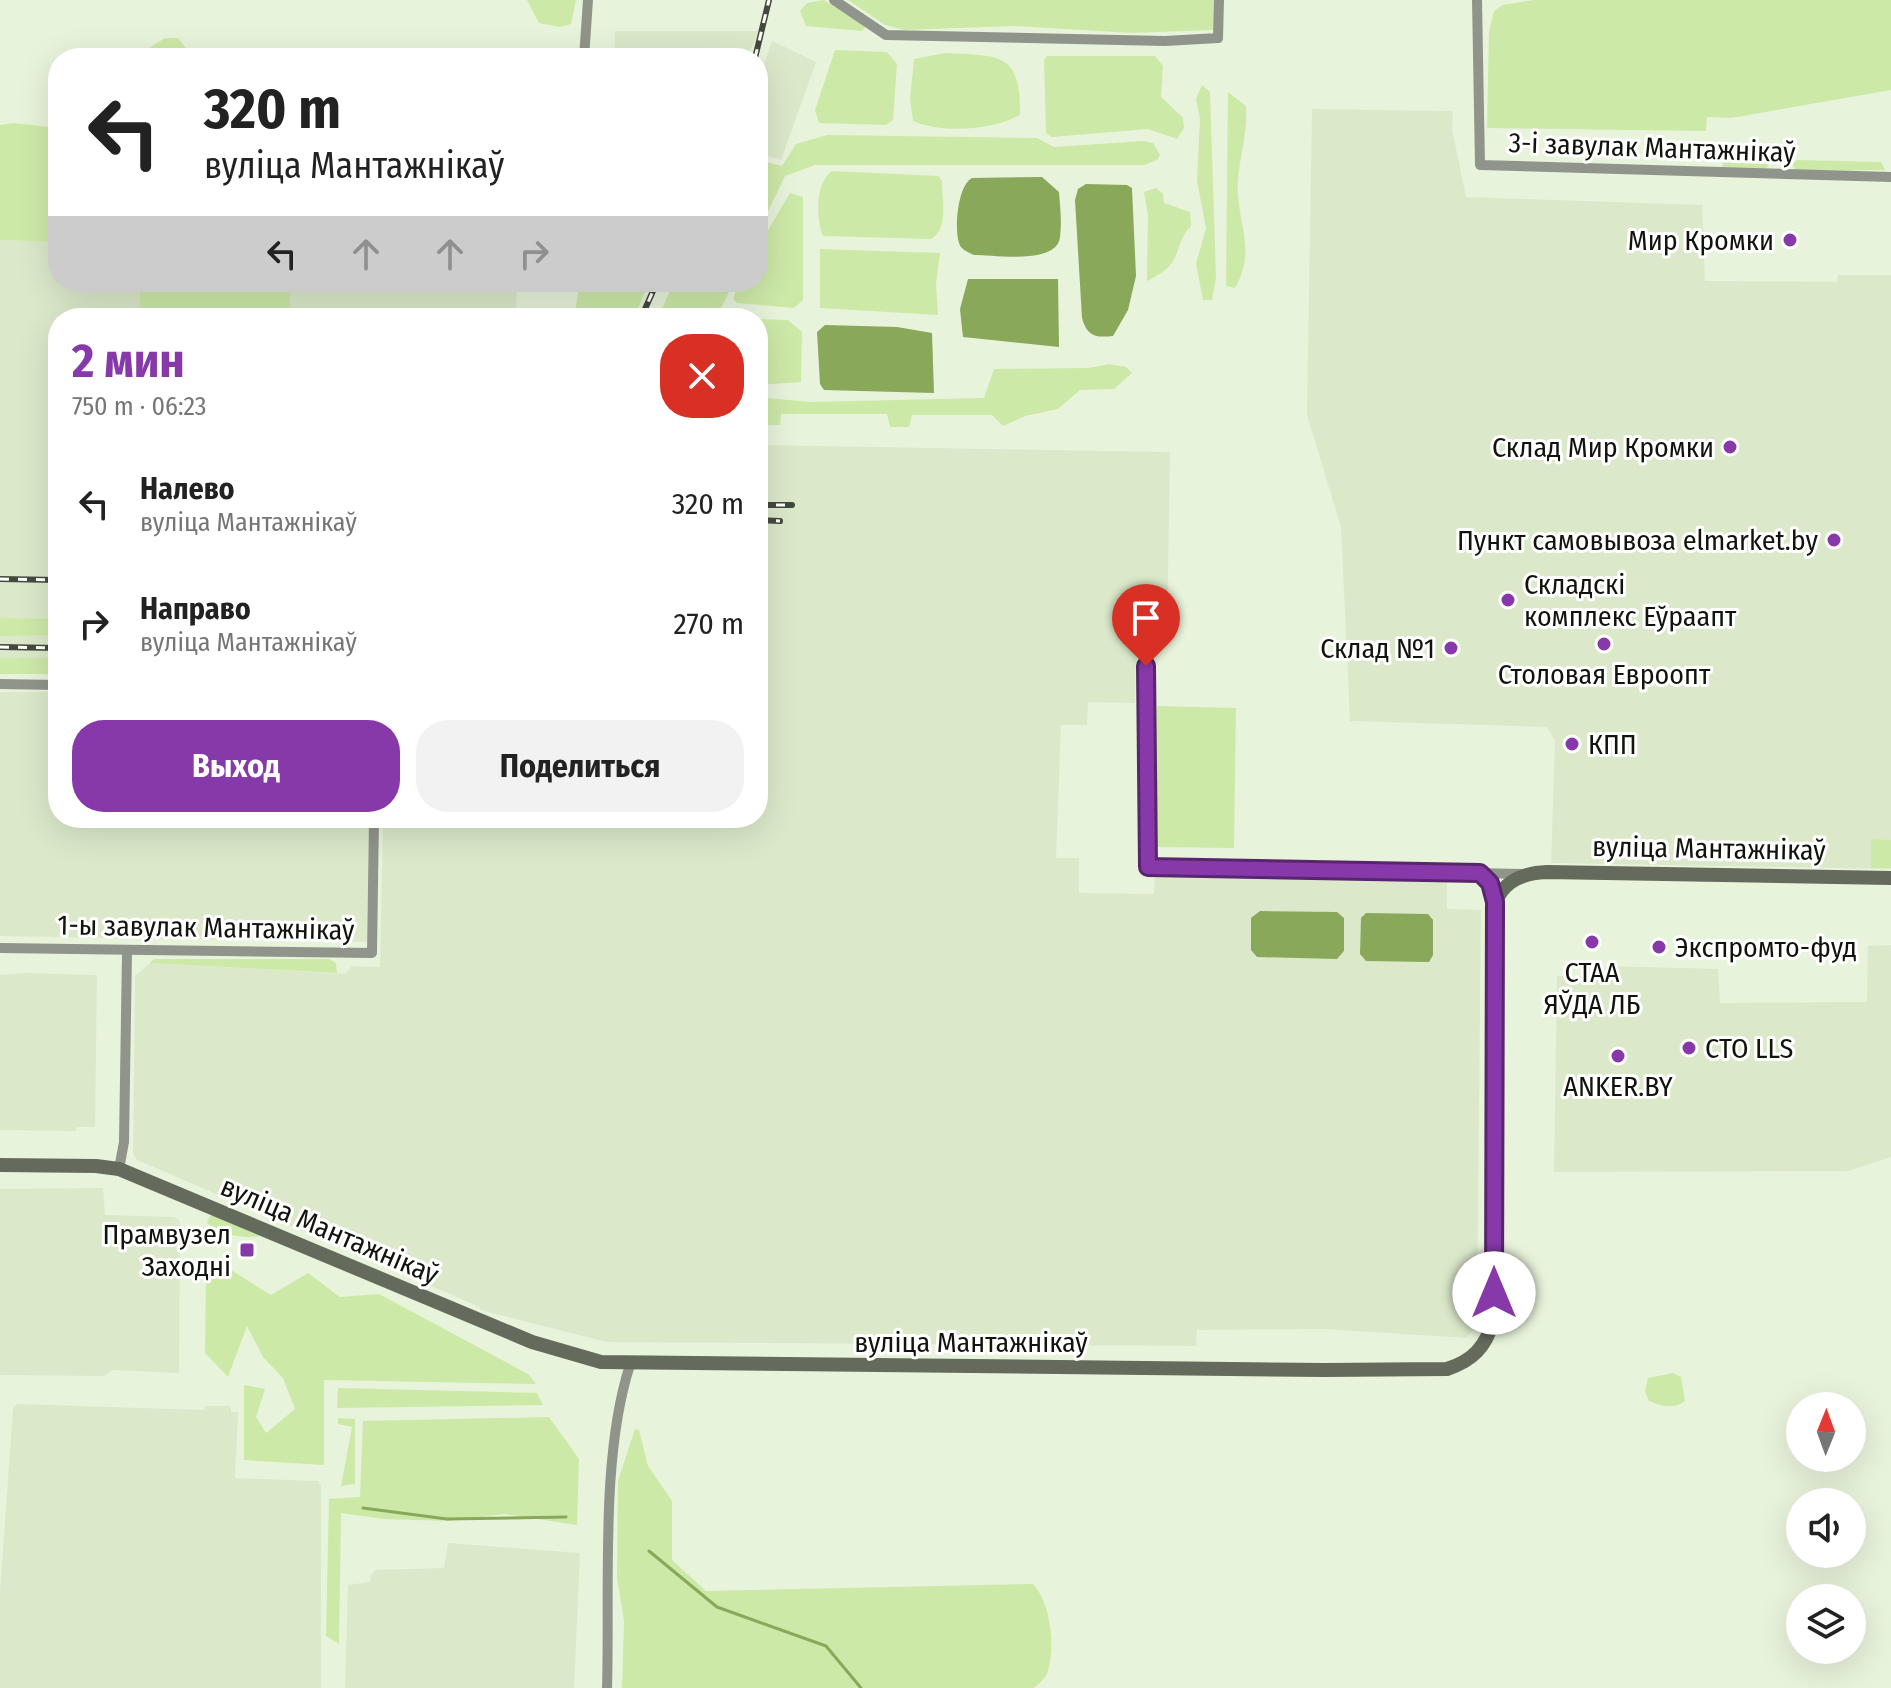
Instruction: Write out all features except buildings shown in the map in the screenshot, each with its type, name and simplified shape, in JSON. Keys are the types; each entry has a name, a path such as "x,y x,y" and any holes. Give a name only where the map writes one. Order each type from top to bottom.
{"street":[{"path":"585,48 588,0"},
{"path":"834,0 886,35 1165,41 1218,38 1219,0"},
{"name":"3-і завулак Мантажнікаў","path":"1477,0 1480,165 1891,177"},
{"name":"вуліца Мантажнікаў","path":"1146,666 1148,867 1891,878"},
{"path":"0,684 48,685"},
{"name":"1-ы завулак Мантажнікаў","path":"0,948 372,953 374,828"},
{"path":"1480,873 1490,883 1495,902"},
{"path":"1495,902 1506,885 1526,874"},
{"name":"вуліца Мантажнікаў","path":"0,1165 119,1169 532,1342 578,1357 630,1365 1433,1370 1460,1364 1484,1344 1493,1321 1495,902"},
{"path":"119,1169 124,1142 127,952"},
{"path":"607,1688 613,1463 618,1413 630,1365"}],"shaded area":[{"path":"527,0 576,0 571,24 560,27 539,23"},
{"path":"824,0 865,28 861,31 806,26 800,11 807,3"},
{"path":"848,0 1216,0 1218,23 1213,30 1131,33 1014,26 904,30 885,25"},
{"path":"1533,0 1891,0 1891,90 1731,118 1707,117 1706,131 1487,128 1489,32 1494,11 1503,5"},
{"path":"615,31 759,31 751,48 615,48"},
{"path":"165,38 178,38 186,48 149,48"},
{"path":"772,41 816,62 781,160 768,155 768,53"},
{"path":"835,50 887,52 897,64 893,120 886,125 819,123 815,110"},
{"path":"945,53 980,55 1003,61 1016,79 1020,115 982,127 953,129 913,121 910,99 914,59"},
{"path":"1047,56 1155,56 1163,66 1161,97 1183,118 1184,128 1177,139 1148,129 1052,137 1046,133 1044,60"},
{"path":"1202,85 1210,92 1216,277 1212,300 1203,300 1196,264 1206,228 1197,181 1200,119 1196,99"},
{"path":"1228,92 1246,106 1238,180 1245,260 1235,288 1226,286"},
{"path":"1312,109 1453,111 1452,129 1466,197 1702,205 1705,281 1837,282 1838,275 1891,275 1891,869 1551,863 1555,741 1547,727 1350,721 1341,527 1307,415"},
{"path":"14,123 48,127 48,242 0,240 0,125"},
{"path":"827,135 1037,138 1054,147 1143,141 1153,143 1160,155 1157,160 1144,165 815,165 785,176 768,211 768,162 782,166 796,144"},
{"path":"1724,158 1764,159 1769,165 1765,170 1722,168"},
{"path":"1797,160 1881,162 1885,170 1796,171 1792,164"},
{"path":"832,171 938,176 942,181 943,204 937,235 931,239 823,236 818,201 822,184"},
{"path":"1042,177 1059,192 1061,231 1056,246 1037,255 1010,257 974,255 961,247 957,218 967,182 972,178"},
{"path":"1086,184 1127,185 1132,188 1136,276 1128,310 1113,336 1093,334 1086,329 1082,318 1075,200 1078,189"},
{"path":"1156,188 1163,194 1164,203 1190,212 1191,226 1168,268 1147,281 1148,215 1144,192"},
{"path":"790,193 803,197 803,300 794,308 737,303 733,299 735,292 768,292 768,230"},
{"path":"0,240 48,242 48,292 140,292 139,308 48,308 48,674 0,674"},
{"path":"820,249 940,253 936,284 938,315 820,308"},
{"path":"968,279 1058,279 1059,347 963,337 960,309"},
{"path":"140,292 290,292 290,308 139,308"},
{"path":"290,292 517,292 516,308 290,308"},
{"path":"578,292 645,292 638,308 576,308"},
{"path":"670,292 729,292 721,308 662,308"},
{"path":"768,319 788,320 802,332 801,382 768,384"},
{"path":"825,325 897,327 932,333 934,393 824,390 820,384 817,332"},
{"path":"1109,364 1126,367 1132,373 1114,389 1080,390 1058,409 1025,416 1003,426 992,415 912,415 909,427 890,427 887,414 781,414 780,425 768,425 768,398 810,402 984,398 994,369 1089,368"},
{"path":"768,445 1170,452 1167,642 1136,643 1135,703 1088,702 1087,725 1061,725 1056,858 1079,858 1079,893 1154,894 1155,872 1447,877 1447,909 1481,910 1476,1328 1466,1338 1323,1329 1197,1330 1196,1346 606,1342 480,1310 480,1307 137,1160 133,1154 135,976 150,963 345,974 352,966 380,967 383,828 768,828"},
{"path":"0,618 48,619 48,635 0,636"},
{"path":"0,658 48,658 48,674 0,674"},
{"path":"0,692 48,692 48,828 369,828 367,942 0,936"},
{"path":"1157,706 1236,708 1234,848 1155,847"},
{"path":"1871,839 1891,840 1891,868 1871,868"},
{"path":"1260,911 1337,912 1344,918 1344,951 1337,959 1257,957 1251,950 1251,918"},
{"path":"1366,913 1428,914 1433,920 1433,955 1429,962 1366,961 1360,954 1361,918"},
{"path":"1891,945 1891,1157 1848,1171 1554,1172 1557,976 1604,976 1605,966 1718,969 1720,1003 1867,1002 1868,946"},
{"path":"154,959 329,959 336,963 337,973 150,963"},
{"path":"0,975 97,975 95,1127 77,1127 76,1131 0,1130"},
{"path":"103,1188 105,1215 174,1217 180,1221 179,1373 114,1370 104,1376 0,1375 0,1189"},
{"path":"210,1216 260,1236 226,1233 207,1223"},
{"path":"223,1265 271,1295 308,1273 340,1297 379,1294 528,1374 536,1384 324,1380 324,1465 244,1460 244,1385 265,1389 256,1417 266,1433 295,1409 283,1378 263,1357 247,1326 228,1377 205,1353 206,1273"},
{"path":"1673,1373 1681,1377 1685,1401 1663,1406 1649,1401 1645,1391 1648,1378"},
{"path":"338,1388 537,1393 543,1405 337,1408"},
{"path":"17,1404 204,1410 205,1406 231,1406 231,1412 238,1412 235,1478 318,1481 321,1486 321,1688 0,1688 0,1592 13,1409"},
{"path":"549,1417 579,1459 577,1525 504,1514 449,1521 384,1519 341,1513 339,1644 326,1636 329,1499 360,1497 363,1421"},
{"path":"338,1418 355,1419 355,1484 341,1486 352,1427 338,1424"},
{"path":"635,1429 639,1430 648,1466 672,1501 672,1560 706,1591 1033,1584 1044,1603 1050,1627 1051,1652 1046,1676 1034,1688 622,1688 624,1621 617,1578 618,1481"},
{"path":"448,1543 580,1553 574,1688 345,1688 348,1585 370,1582 376,1570 444,1568"}],"waterway":[{"path":"363,1508 447,1519 566,1517"},
{"path":"649,1551 717,1607 826,1646 861,1688"}],"railway":[{"path":"757,48 769,0"},
{"path":"645,308 653,292"},
{"path":"768,505 792,505"},
{"path":"768,520 780,521"},
{"path":"0,579 48,580"},
{"path":"0,647 48,648"}],"place":[{"name":"Мир Кромки","path":"1790,240"},
{"name":"Склад Мир Кромки","path":"1730,447"},
{"name":"Пункт самовывоза elmarket.by","path":"1834,540"},
{"name":"Складскі комплекс Еўраапт","path":"1508,600"},
{"name":"Столовая Евроопт","path":"1604,644"},
{"name":"Склад №1","path":"1451,648"},
{"name":"КПП","path":"1572,744"},
{"name":"СТАА ЯЎДА ЛБ","path":"1592,942"},
{"name":"Экспромто-фуд","path":"1659,947"},
{"name":"СТО LLS","path":"1689,1048"},
{"name":"ANKER.BY","path":"1618,1056"},
{"name":"Прамвузел Заходні","path":"247,1250"}],"route":[{"path":"1146,666 1148,867 1480,873 1490,883 1495,902 1494,1293"}]}
